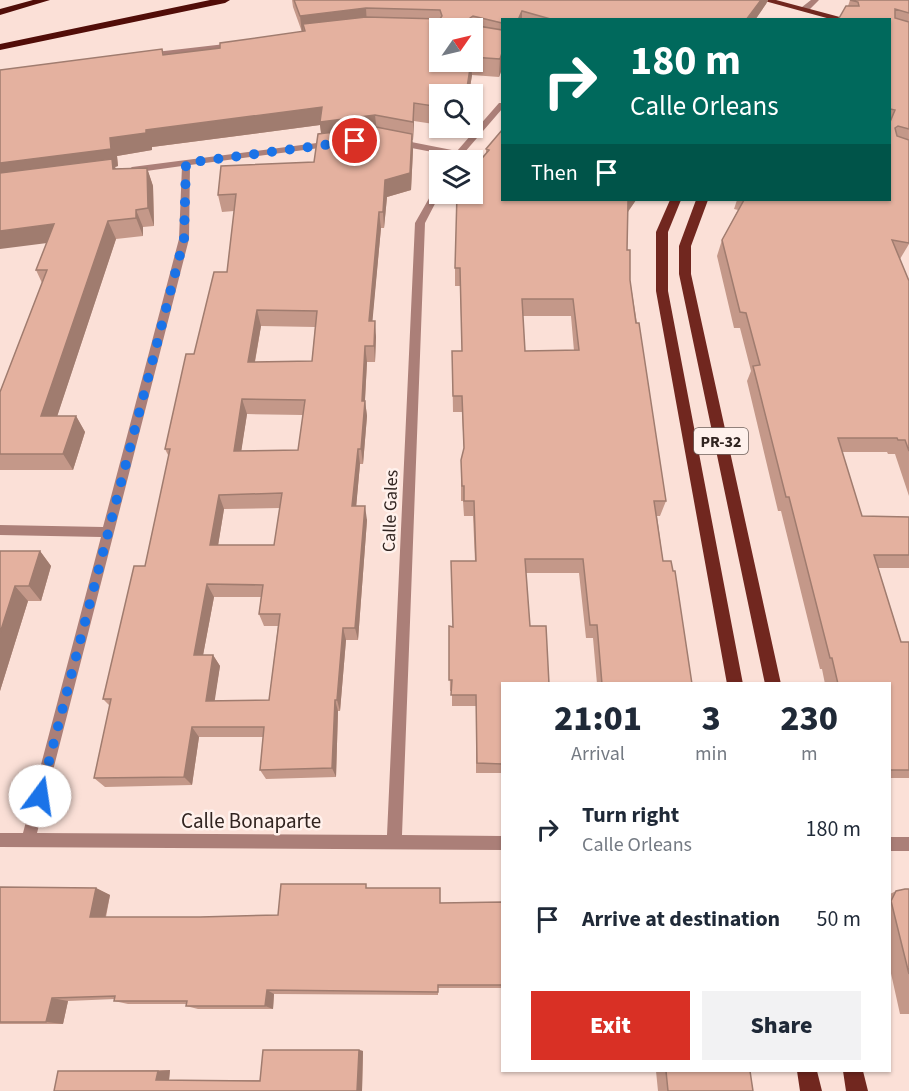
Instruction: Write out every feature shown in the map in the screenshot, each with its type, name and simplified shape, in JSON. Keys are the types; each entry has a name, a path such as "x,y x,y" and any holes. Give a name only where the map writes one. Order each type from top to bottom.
{"highway":[{"path":"0,12 45,0"},
{"path":"0,48 225,0"}],"main road":[{"path":"765,0 839,18"},
{"path":"791,18 805,9"},
{"path":"805,9 806,18"},
{"name":"PR-32","path":"675,201 662,232 662,291 735,682"},
{"name":"PR-32","path":"702,201 685,246 686,274 773,682"},
{"path":"807,1072 811,1091"},
{"path":"853,1072 857,1091"}],"street":[{"path":"805,9 815,0"},
{"path":"135,56 239,44"},
{"path":"461,150 501,106"},
{"path":"388,141 429,151"},
{"path":"116,172 343,143"},
{"path":"28,841 184,239 186,163"},
{"name":"Calle Gales","path":"394,843 420,223 430,204"},
{"path":"0,530 108,532"},
{"name":"Calle Bonaparte","path":"0,840 501,843"},
{"path":"891,844 909,844"}],"building":[{"path":"294,0 761,0 748,18 547,18 522,11 519,18 501,18 501,23 473,16 470,18 441,18 440,10 366,8 300,16"},
{"path":"850,0 909,0 909,13 895,9 895,18 909,22 909,129 898,126 895,128 897,136 909,140 909,243 892,240 909,281 909,451 905,440 897,438 838,438 862,516 909,517 909,555 874,555 901,642 909,642 909,770 891,770 891,682 838,682 789,497 786,497 753,366 760,365 746,313 740,312 722,240 743,201 891,201 891,120 895,110 891,109 891,18 839,18 846,6 859,6 858,2"},
{"path":"366,17 429,19 429,72 469,72 468,84 429,84 429,105 414,103 413,122 375,115 320,122 322,107 146,130 146,133 110,138 111,149 0,163 0,70 162,49 163,55 220,48 220,43 305,31 303,24"},
{"path":"483,27 501,30 500,59 483,58"},
{"path":"376,127 412,134 410,173 385,180 383,212 379,212 369,321 375,321 374,346 365,346 362,401 365,401 361,449 358,449 352,506 365,506 355,628 343,628 337,700 335,700 332,768 260,770 264,727 192,727 184,777 94,778 111,699 103,699 134,566 145,566 170,449 165,449 186,354 194,354 214,272 227,272 236,194 218,195 221,166 314,162 318,134","holes":["257,310 317,311 312,361 248,362","242,399 305,400 298,450 234,451","282,493 274,545 210,545 219,495","207,584 263,585 259,614 280,614 269,700 206,701 213,655 194,655"]},
{"path":"501,131 501,201 628,201 627,250 630,250 630,280 636,323 639,323 666,501 654,501 663,561 671,561 673,571 675,571 692,682 602,682 597,625 590,625 583,559 525,559 530,626 546,626 549,682 501,682 501,764 477,763 476,695 451,695 452,680 449,680 449,626 453,627 451,561 476,561 474,501 464,501 464,486 462,486 461,460 464,448 462,396 453,396 452,351 462,351 460,268 455,268 457,204 483,204 483,157 489,150 486,149","holes":["522,299 573,299 579,350 525,351"]},
{"path":"112,159 113,169 147,168 148,208 136,210 136,218 108,221 41,416 76,416 63,454 0,454 0,392 47,270 36,270 54,224 0,231 0,173"},
{"path":"0,551 40,551 29,586 15,586 0,633"},
{"path":"281,884 366,884 366,888 440,888 440,903 501,902 501,985 438,985 438,992 267,990 265,1006 186,1006 187,1001 114,1001 115,996 52,998 46,1022 0,1022 0,887 96,888 90,917 278,915"},
{"path":"909,889 909,974 891,901 896,891"},
{"path":"263,1050 359,1050 357,1091 54,1091 58,1071 158,1071 156,1080 260,1081"},
{"path":"666,1072 750,1072 753,1091 668,1091"}],"route":[{"path":"40,796 184,239 186,163 355,141"}]}
